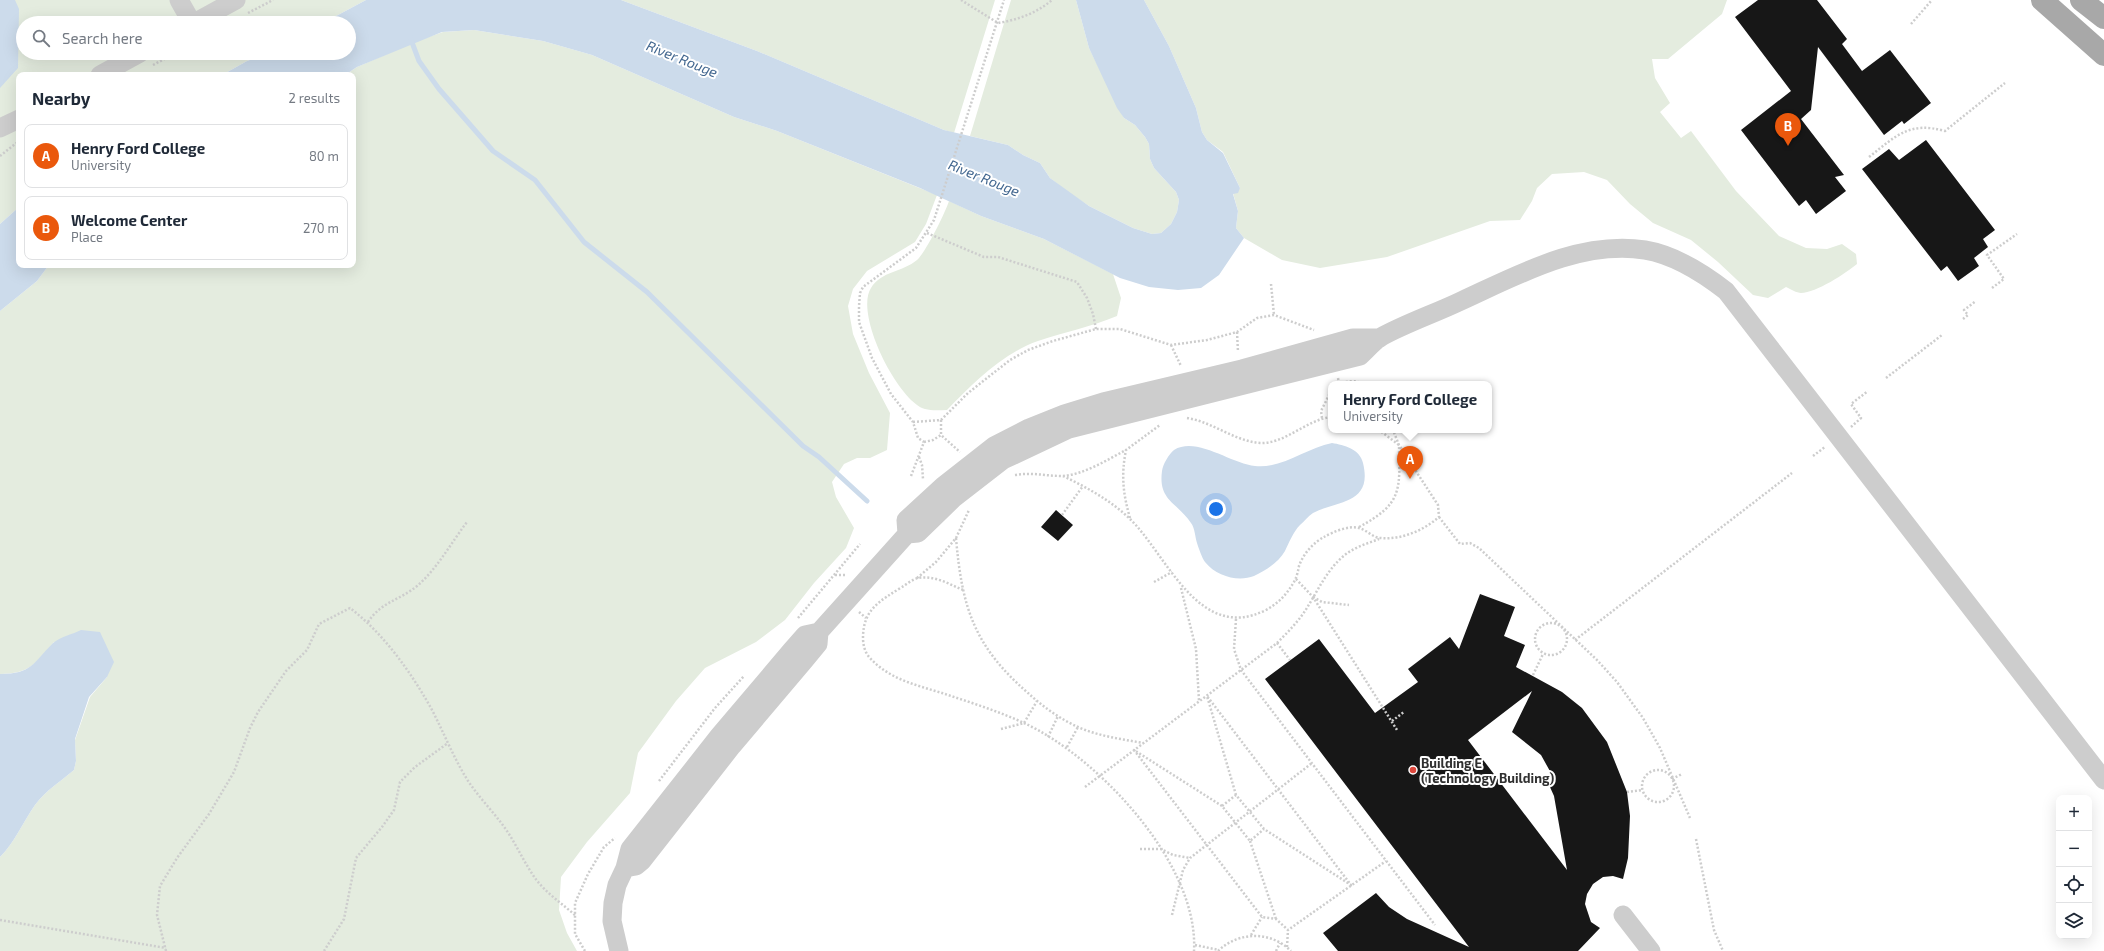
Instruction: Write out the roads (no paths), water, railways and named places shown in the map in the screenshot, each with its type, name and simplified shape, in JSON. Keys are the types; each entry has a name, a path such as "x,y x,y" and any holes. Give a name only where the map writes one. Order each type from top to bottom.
{"main road":[{"path":"2042,0 2104,55"},
{"path":"2081,0 2104,18"}],"lane":[{"path":"179,0 189,16"},
{"path":"215,16 240,8"},
{"path":"109,72 144,61"},
{"path":"0,128 16,121"},
{"path":"619,951 612,921 613,903 617,885 626,868 636,866 642,861 732,746 809,656 818,644 819,632 907,534 918,533 954,498 1002,460 1069,429 1360,356 1380,338 1516,276 1576,253 1610,249 1646,250 1674,260 1702,273 1726,291 2104,780"},
{"path":"907,534 906,520 943,486 994,446 1029,428 1064,414 1103,402 1353,338 1380,338"},
{"path":"1623,915 1651,951"}],"water":[{"path":"0,0 15,0 19,9 19,16 16,16 16,60 18,60 18,68 0,88"},
{"name":"River Rouge","path":"366,0 621,0 757,51 944,130 1008,145 1023,155 1040,163 1050,178 1089,206 1133,228 1152,234 1161,233 1171,224 1177,212 1179,200 1176,192 1154,168 1150,159 1149,144 1145,137 1135,125 1124,118 1117,108 1089,48 1076,0 1144,0 1169,46 1196,108 1202,132 1207,140 1223,153 1240,188 1238,193 1233,194 1238,211 1236,228 1244,238 1219,275 1201,288 1178,290 1149,287 1120,278 1044,239 981,216 920,188 777,131 734,117 592,55 543,41 474,30 442,32 357,67 350,72 227,72 250,60 356,60 356,16 336,16"},
{"path":"16,210 16,268 47,268 37,281 0,311 0,224"},
{"path":"1332,443 1351,448 1359,454 1363,463 1365,476 1363,486 1358,493 1351,498 1311,514 1295,531 1285,551 1279,559 1263,572 1248,578 1235,578 1222,575 1205,562 1197,543 1192,525 1186,516 1170,500 1163,489 1162,471 1165,462 1174,450 1183,447 1193,446 1203,448 1235,461 1255,466 1265,466 1284,461"},
{"path":"81,630 100,632 114,662 107,677 89,697 75,739 76,761 74,770 48,790 39,800 19,832 0,857 0,674 19,672 26,669 36,662 53,643 63,637"}],"waterway":[{"path":"410,37 419,61 439,89 493,151 535,180 584,242 647,292 803,446 819,457 867,501"}],"place":[{"name":"Welcome Center","path":"1788,146"},
{"name":"Henry Ford College","path":"1410,479"},
{"name":"Building E (Technology Building)","path":"1413,770"}]}
